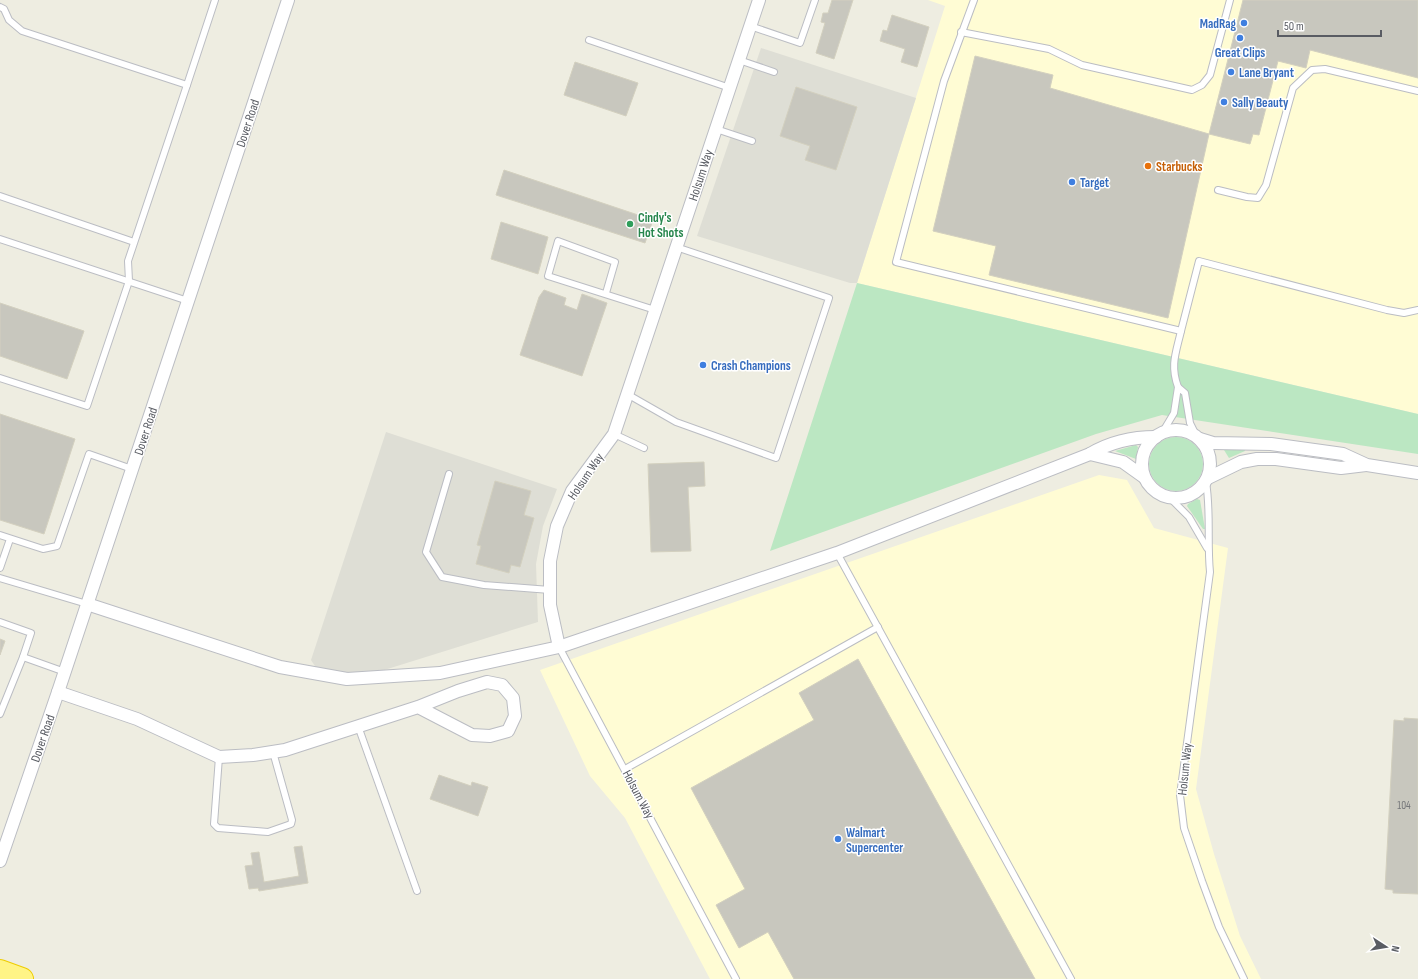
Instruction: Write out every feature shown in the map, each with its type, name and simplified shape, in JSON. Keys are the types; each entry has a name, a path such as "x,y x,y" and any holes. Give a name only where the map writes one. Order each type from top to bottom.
{"highway":[{"path":"0,971 22,979"}],"street":[{"name":"Dover Road","path":"0,861 65,672 288,0"},
{"name":"Holsum Way","path":"559,647 550,605 550,561 557,526 572,491 614,434 759,0"},
{"path":"87,604 280,667 347,679 440,673 559,647 838,553 1090,454 1105,445 1140,437 1159,435 1180,430 1213,443 1271,444 1343,454 1367,465"},
{"path":"1144,477 1142,468 1144,455 1150,443 1159,435"},
{"path":"1090,454 1123,462 1144,477 1154,491 1170,498 1180,499 1191,496 1199,490 1207,480 1211,468 1210,457 1206,447 1198,438"},
{"path":"1207,480 1241,462 1257,459 1276,459 1341,468 1367,465 1418,473"},
{"path":"58,692 137,719 219,757 253,755 285,750 418,707 458,690 487,682 502,685 513,698 515,716 508,731 490,736 472,735 418,707"}],"lane":[{"path":"0,378 88,406 129,282 128,261 215,0"},
{"path":"750,26 800,43 814,0"},
{"path":"974,0 944,81 896,262 1181,331"},
{"path":"961,32 1049,49 1082,65 1192,90 1202,85 1210,75 1230,0"},
{"path":"0,7 4,9 9,20 22,31 187,85"},
{"path":"590,40 730,88"},
{"path":"739,60 774,72"},
{"path":"1218,190 1258,198 1266,185 1293,88 1312,70 1325,69 1418,91"},
{"path":"716,130 752,141"},
{"path":"0,196 134,242"},
{"path":"0,239 188,301"},
{"path":"606,293 615,262 558,241 548,276 606,293 655,310"},
{"path":"627,394 676,422 776,458 829,298 676,247"},
{"path":"1159,435 1174,413 1178,387 1173,370 1173,362 1199,261 1387,310 1404,313 1418,310"},
{"path":"1178,387 1185,393 1190,423 1198,438"},
{"path":"614,434 644,448"},
{"path":"0,535 43,549 57,546 89,454 132,469"},
{"path":"449,474 426,552 442,577 484,585 550,590"},
{"path":"1207,480 1209,510 1207,548"},
{"path":"1170,498 1189,517 1207,548"},
{"path":"0,568 10,539"},
{"name":"Holsum Way","path":"1207,548 1210,572 1180,796 1184,828 1219,927 1244,979"},
{"path":"838,553 1071,979"},
{"path":"0,578 87,604"},
{"path":"0,622 31,633 0,714"},
{"path":"625,769 878,627"},
{"name":"Holsum Way","path":"559,647 736,979"},
{"path":"23,657 65,672"},
{"path":"358,726 417,891"},
{"path":"219,757 214,824 218,828 268,832 291,824 292,820 273,752"}],"shaded area":[{"path":"928,0 1418,0 1418,414 857,283 945,6"},
{"path":"761,48 916,98 857,283 850,283 697,236"},
{"path":"386,432 557,489 543,526 536,564 538,622 349,681 322,677 311,660"},
{"path":"1099,475 1127,480 1154,528 1228,548 1196,789 1214,854 1240,936 1261,979 710,979 625,818 590,776 540,670"}],"green space":[{"path":"857,283 1418,414 1418,454 1162,415 1096,434 770,551"},
{"path":"1176,437 1186,439 1195,445 1201,454 1203,464 1201,474 1195,483 1186,489 1176,491 1166,489 1157,483 1151,474 1149,464 1151,454 1157,445 1166,439"},
{"path":"1136,445 1138,447 1136,459 1115,451"},
{"path":"1224,447 1244,448 1245,451 1229,458 1224,450"},
{"path":"1197,499 1200,500 1205,529 1203,529 1187,506"}],"building":[{"path":"832,0 853,0 834,59 816,53 825,23 821,22 823,13 828,13"},
{"path":"1243,0 1418,0 1418,78 1310,50 1306,68 1278,61 1259,135 1253,134 1250,144 1209,134"},
{"path":"892,15 929,27 917,67 901,62 905,49 880,41 883,30 887,31"},
{"name":"Target","path":"975,56 1053,75 1050,88 1209,134 1168,318 989,275 996,246 933,231"},
{"path":"575,62 638,83 626,116 564,95"},
{"path":"796,87 857,107 836,170 805,160 810,146 780,136"},
{"path":"504,170 653,220 645,243 496,195"},
{"path":"501,222 548,237 538,274 491,259"},
{"path":"544,290 566,298 564,305 577,310 582,294 607,303 582,376 520,355 539,297"},
{"path":"0,303 84,331 67,379 0,356"},
{"path":"0,414 75,439 44,534 0,520"},
{"path":"704,462 705,486 688,487 691,551 651,552 648,464"},
{"path":"495,481 531,491 524,515 534,518 520,567 511,565 509,573 476,564 481,546 477,545"},
{"path":"0,639 5,641 0,655"},
{"name":"Walmart Supercenter","path":"858,659 1035,979 794,979 768,932 739,948 716,905 745,889 691,788 814,720 799,693"},
{"path":"1404,718 1418,719 1418,894 1393,893 1393,890 1385,889 1394,720 1404,721"},
{"path":"439,775 471,786 472,782 488,787 478,816 430,799"},
{"path":"302,846 308,883 259,891 258,888 249,889 245,866 253,865 251,853 259,852 264,882 299,876 294,847"}],"place":[{"name":"MadRag","path":"1244,23"},
{"name":"Great Clips","path":"1240,38"},
{"name":"Lane Bryant","path":"1231,72"},
{"name":"Sally Beauty","path":"1224,102"},
{"name":"Starbucks","path":"1148,166"},
{"name":"Target","path":"1072,182"},
{"name":"Cindy's Hot Shots","path":"630,224"},
{"name":"Crash Champions","path":"703,365"},
{"name":"Walmart Supercenter","path":"838,839"}]}
